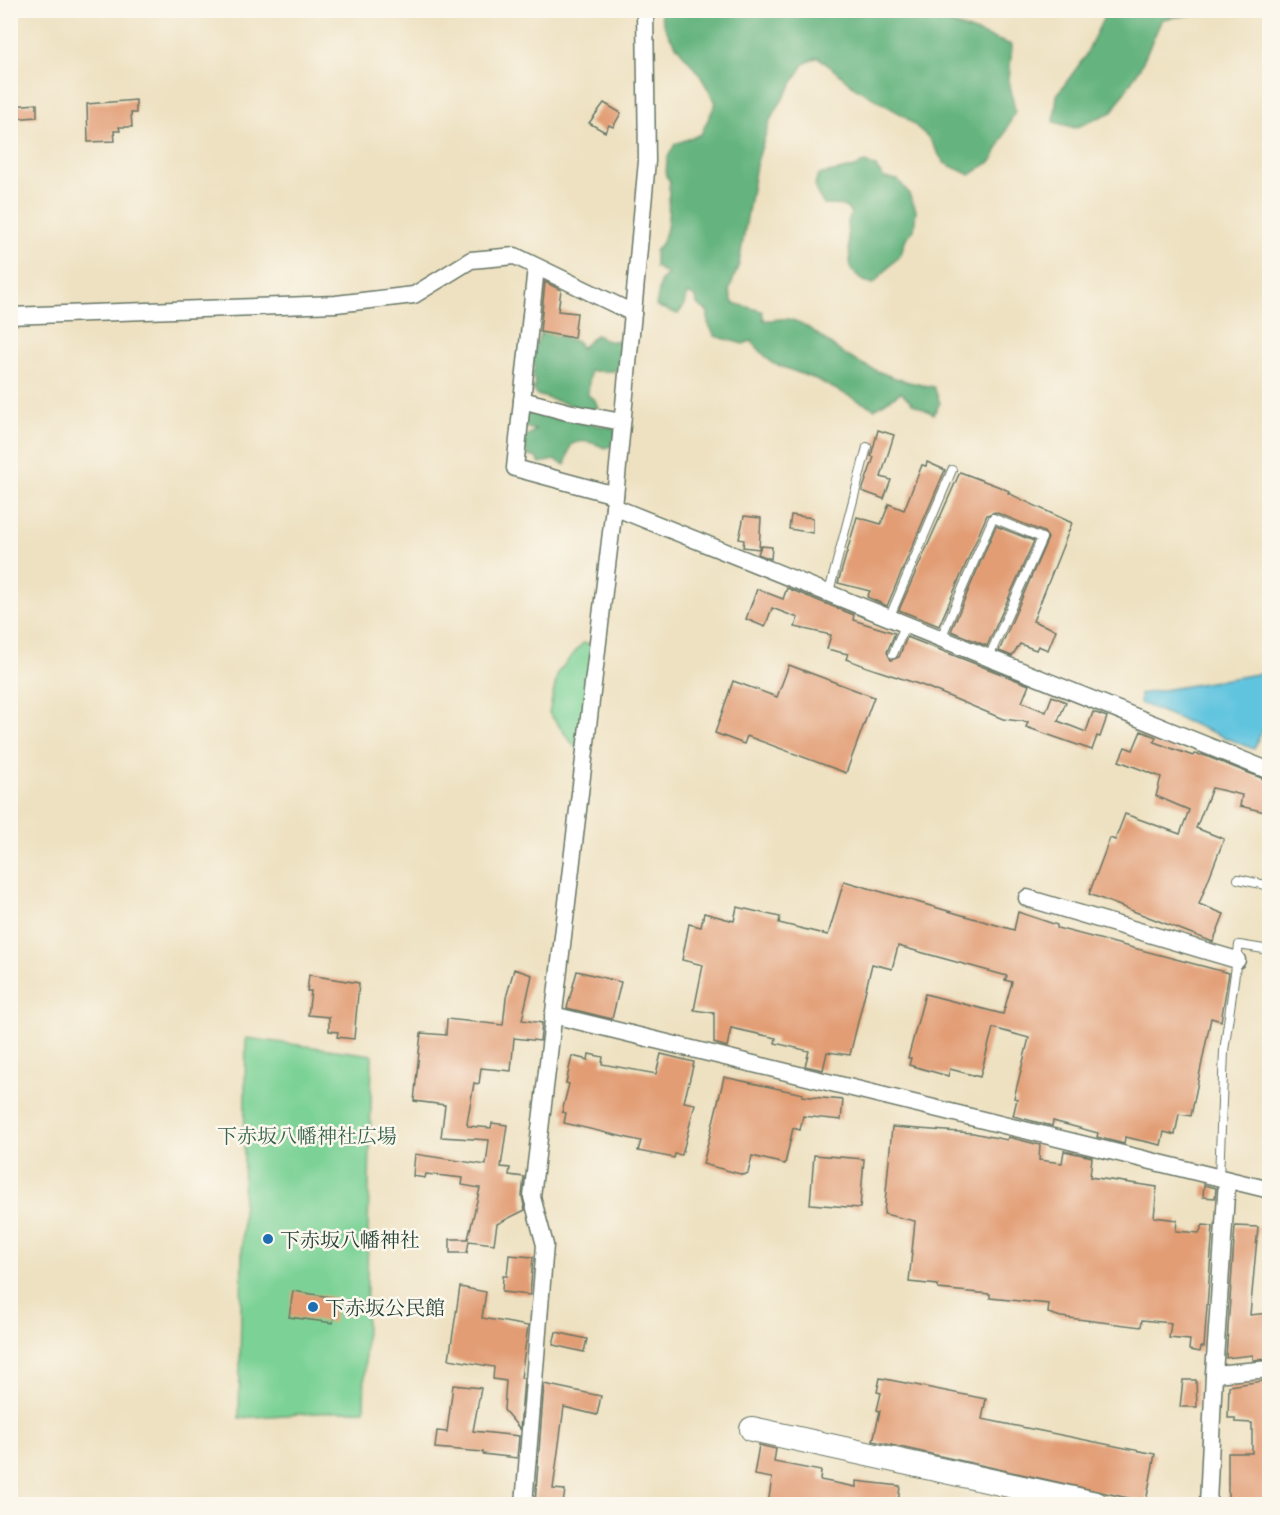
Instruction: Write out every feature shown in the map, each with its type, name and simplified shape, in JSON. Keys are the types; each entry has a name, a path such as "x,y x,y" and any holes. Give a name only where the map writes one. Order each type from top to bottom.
{"street":[{"path":"524,1504 545,1245 532,1197 614,501 633,313 647,161 645,10"},
{"path":"10,316 336,304 414,295 471,260 515,256 633,313"},
{"path":"536,267 515,468 614,501 941,638 1269,771"},
{"path":"522,400 568,412 622,422"},
{"path":"1027,898 1237,960"},
{"path":"552,1015 1269,1190"},
{"path":"1208,1504 1223,1179"},
{"path":"1214,1374 1269,1369"},
{"path":"752,1429 1096,1504"}],"lane":[{"path":"830,592 867,447"},
{"path":"894,654 898,620 952,470"},
{"path":"941,638 993,518 1042,538 989,657"},
{"path":"1238,879 1269,886"},
{"path":"1223,1179 1224,1051 1239,945 1269,950"}],"green space":[{"path":"660,11 936,11 947,22 1012,45 1009,80 1015,111 993,160 970,175 944,163 929,138 903,115 857,89 818,57 804,64 770,120 756,165 739,264 729,291 733,303 762,311 764,320 795,321 811,329 840,352 867,367 889,376 934,387 940,403 934,414 913,404 901,392 875,409 815,379 772,363 751,341 743,344 715,336 708,323 708,312 697,304 696,297 687,293 684,306 678,314 656,306 661,280 668,274 655,267 655,251 665,236 668,218 670,181 666,176 667,159 675,144 701,134 716,103 699,74 670,37"},
{"path":"1107,11 1203,11 1203,13 1162,19 1140,68 1112,112 1075,128 1054,122 1057,95 1084,58"},
{"path":"865,162 876,167 884,178 898,180 908,192 916,210 914,230 906,238 901,254 873,284 864,281 851,270 847,224 851,214 849,210 843,206 824,205 815,188 818,175 853,168"},
{"path":"543,330 578,342 581,348 596,335 607,341 619,341 624,355 619,371 590,371 588,395 595,400 598,408 587,410 537,395 534,391 535,381 532,373 535,367 531,354"},
{"path":"530,412 613,428 617,433 615,445 605,448 592,443 579,442 571,445 565,465 555,460 540,463 535,457 528,456 522,439 536,430 524,427 523,417"},
{"path":"583,643 595,645 581,749 576,748 549,713 558,672"},
{"name":"下赤坂八幡神社広場","path":"246,1038 372,1055 364,1410 239,1418"}],"water":[{"path":"1269,672 1269,715 1254,749 1140,703 1140,694"}],"building":[{"path":"136,100 136,113 131,113 132,127 119,127 120,131 114,131 115,141 88,142 87,104"},
{"path":"604,103 621,113 613,127 609,125 605,132 589,123"},
{"path":"37,104 37,117 12,119 11,106"},
{"path":"545,282 561,290 558,311 577,313 574,338 540,332"},
{"path":"878,430 894,435 881,477 891,480 884,499 862,491 874,457 871,456"},
{"path":"927,462 945,470 887,606 867,597 870,591 838,583 857,517 881,524 889,504 904,510 922,465 926,466"},
{"path":"960,472 1009,491 1008,493 1072,523 1033,621 1056,630 1048,650 1038,646 1036,650 1020,644 1012,656 999,651 1048,538 1044,532 995,512 987,515 939,626 899,610"},
{"path":"791,515 813,518 813,533 789,529"},
{"path":"744,516 761,518 759,549 743,547 744,540 739,539"},
{"path":"996,526 1034,541 987,646 951,631"},
{"path":"761,546 772,547 771,559 758,554"},
{"path":"787,588 854,615 853,620 895,633 887,652 891,660 899,657 907,637 1029,685 1022,702 1046,712 1052,696 1066,702 1058,721 1086,732 1093,712 1107,717 1100,737 1097,736 1092,750 1026,727 1028,722 1003,719 924,686 846,659 848,654 827,649 831,635 795,627 798,618 772,608 765,627 746,619 757,589 783,599"},
{"path":"789,665 874,697 846,773 747,736 744,744 715,733 733,681 777,697"},
{"path":"1141,731 1156,737 1154,742 1193,756 1194,754 1203,755 1269,781 1269,813 1240,806 1242,795 1212,788 1196,828 1224,839 1199,904 1224,914 1213,942 1089,894 1110,838 1115,840 1125,814 1180,834 1189,810 1156,796 1161,777 1119,761 1125,747 1133,750"},
{"path":"844,881 1014,930 1018,912 1057,925 1057,928 1229,973 1221,1021 1211,1018 1191,1116 1179,1114 1175,1135 1164,1132 1161,1145 1125,1137 1124,1144 1097,1137 1098,1133 1053,1121 1052,1126 1013,1116 1017,1099 1014,1098 1029,1038 993,1028 980,1077 950,1069 948,1076 909,1065 911,1058 908,1058 925,994 1003,1014 1012,982 1005,980 1007,976 898,946 892,969 872,964 850,1055 827,1052 823,1070 805,1066 809,1051 775,1043 776,1038 731,1028 727,1047 714,1043 714,1013 694,1010 703,965 682,960 689,924 701,927 704,913 734,921 737,907 780,917 779,923 828,935"},
{"path":"514,969 532,975 522,1020 542,1023 540,1041 514,1038 511,1071 481,1068 479,1084 474,1083 467,1123 468,1126 491,1128 492,1123 507,1125 501,1167 510,1168 509,1175 524,1177 522,1196 525,1210 497,1224 494,1244 469,1241 467,1253 450,1253 450,1239 468,1239 480,1188 462,1185 463,1178 426,1174 425,1178 413,1176 415,1154 486,1165 489,1140 441,1137 445,1105 414,1101 421,1033 446,1035 447,1019 503,1025 506,998"},
{"path":"577,971 621,982 612,1019 567,1008"},
{"path":"309,975 359,983 354,1039 337,1037 338,1032 329,1031 329,1017 308,1015 311,991 307,991"},
{"path":"589,1054 603,1057 602,1064 656,1074 661,1054 694,1062 684,1102 695,1104 682,1155 675,1154 674,1158 638,1151 641,1141 564,1123 566,1113 562,1112 569,1084 566,1083 572,1056 588,1060"},
{"path":"724,1077 803,1094 802,1096 843,1100 841,1120 803,1116 800,1130 793,1128 785,1164 752,1156 748,1173 744,1175 703,1164"},
{"path":"892,1127 973,1133 1007,1140 1008,1137 1040,1145 1039,1160 1062,1163 1064,1151 1092,1157 1090,1177 1157,1187 1154,1217 1177,1220 1176,1231 1199,1233 1203,1225 1213,1226 1204,1347 1201,1347 1200,1352 1189,1350 1190,1340 1169,1338 1171,1323 1142,1320 1141,1327 1061,1317 1048,1313 1049,1304 990,1298 990,1294 938,1289 938,1285 909,1282 915,1221 884,1214"},
{"path":"814,1155 864,1159 860,1208 810,1204"},
{"path":"1204,1185 1216,1188 1215,1198 1203,1197"},
{"path":"1235,1226 1258,1227 1250,1315 1269,1313 1269,1359 1253,1360 1253,1355 1226,1358"},
{"path":"509,1255 533,1257 530,1295 502,1292 503,1276 507,1276"},
{"path":"460,1287 486,1292 482,1318 528,1326 521,1378 524,1378 520,1429 504,1410 506,1381 493,1379 494,1367 449,1359"},
{"name":"下赤坂公民館","path":"293,1291 337,1298 333,1323 289,1317"},
{"path":"556,1332 587,1339 584,1352 553,1345"},
{"path":"880,1378 986,1399 982,1419 1155,1454 1146,1502 873,1441 880,1411 877,1410 881,1393 877,1392"},
{"path":"1183,1380 1196,1380 1197,1407 1180,1407"},
{"path":"1269,1380 1269,1504 1228,1504 1228,1453 1252,1453 1252,1423 1235,1422 1235,1418 1228,1418 1229,1386"},
{"path":"544,1384 601,1396 597,1415 564,1407 553,1489 565,1490 563,1504 535,1504"},
{"path":"453,1385 481,1388 473,1431 519,1436 517,1458 483,1454 483,1452 435,1448 437,1431 447,1432"},
{"path":"759,1445 776,1449 774,1462 821,1471 820,1480 856,1487 856,1481 900,1486 898,1504 768,1504 772,1478 754,1475"}],"place":[{"name":"下赤坂八幡神社","path":"268,1239"},
{"name":"下赤坂公民館","path":"313,1307"}]}
